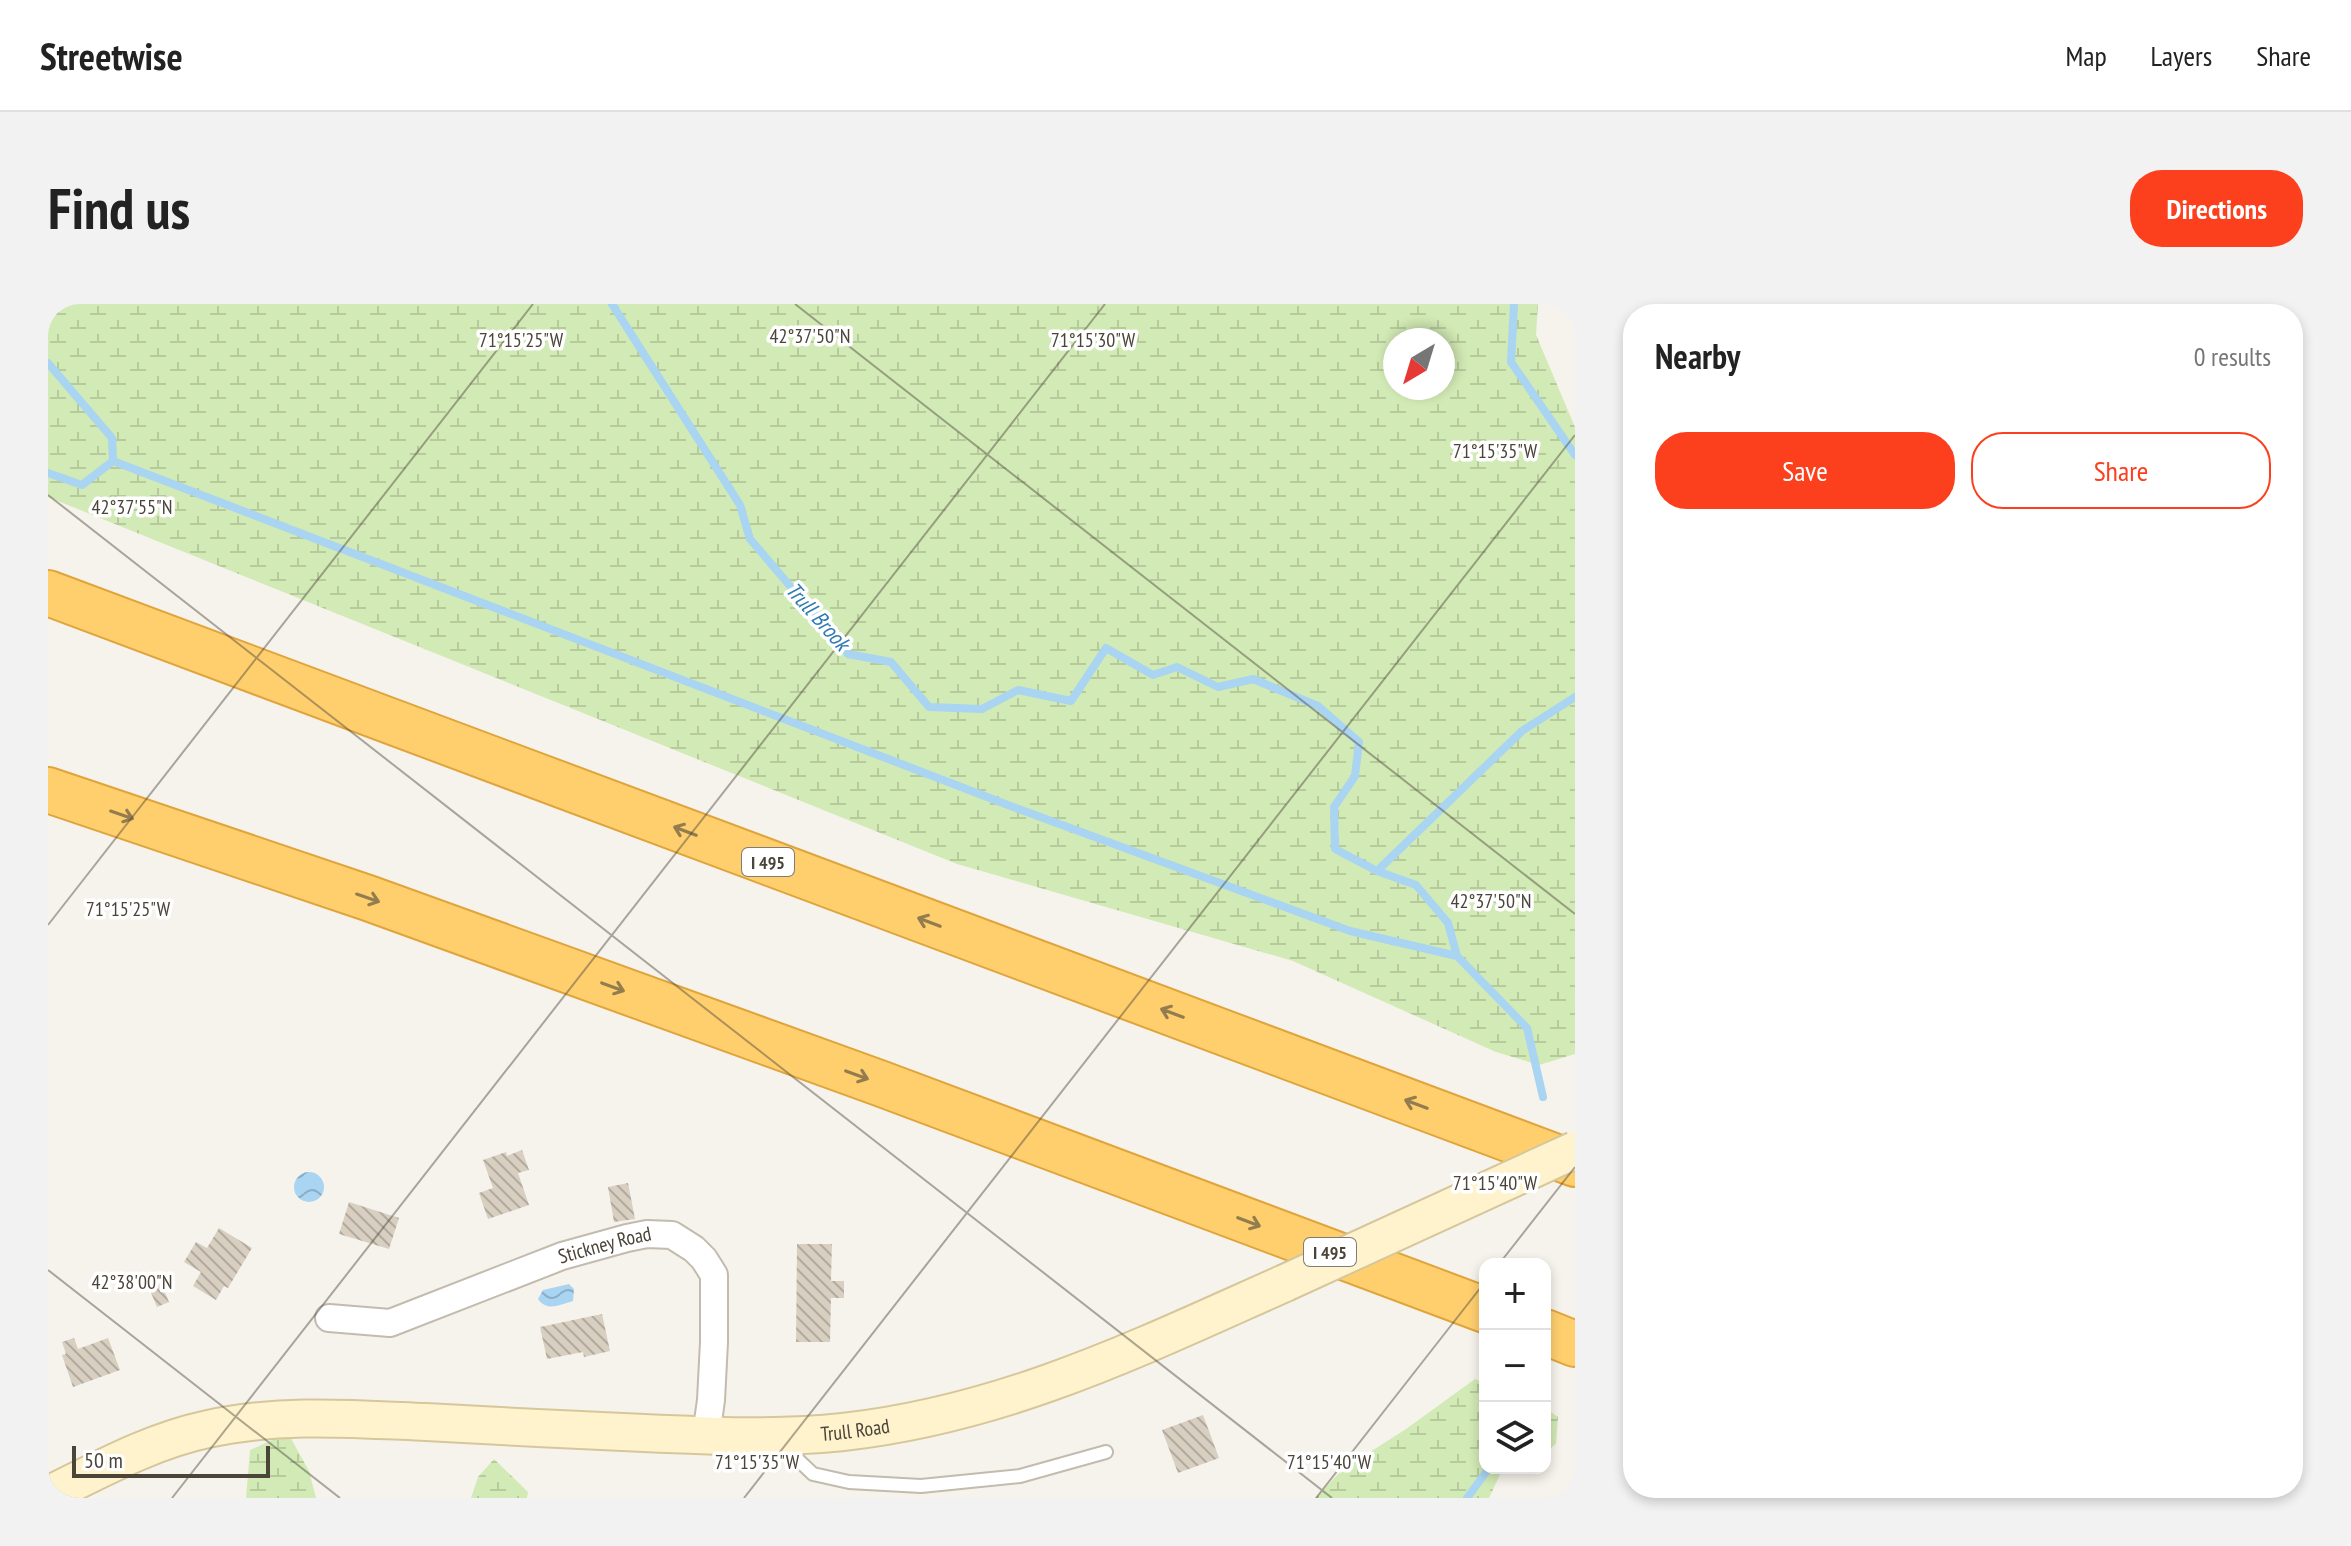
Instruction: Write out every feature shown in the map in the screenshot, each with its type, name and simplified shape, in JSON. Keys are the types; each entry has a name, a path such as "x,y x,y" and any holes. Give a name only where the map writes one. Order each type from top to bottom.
{"highway":[{"name":"I 495","path":"48,593 1575,1164"},
{"name":"I 495","path":"48,790 427,919 897,1090 1479,1308"},
{"path":"1551,1334 1575,1344"}],"street":[{"name":"Trull Road","path":"48,1495 109,1465 180,1436 234,1424 276,1420 404,1421 706,1436 785,1436 887,1425 1017,1396 1104,1364 1575,1150"},
{"name":"Stickney Road","path":"329,1318 390,1323 562,1256 647,1234 672,1235 694,1249 714,1275 713,1356 706,1436"}],"lane":[{"path":"785,1436 794,1456 813,1474 849,1482 921,1486 1020,1476 1106,1452"}],"green space":[{"path":"48,304 1538,304 1536,335 1575,427 1575,1054 1539,1065 1496,1052 1293,961 957,864 48,497"},
{"path":"1475,1379 1479,1381 1479,1474 1500,1474 1489,1498 1315,1498 1342,1470"},
{"path":"1551,1412 1558,1417 1556,1444 1551,1448"},
{"path":"288,1433 309,1471 316,1498 246,1498 250,1450"},
{"path":"494,1459 528,1492 527,1498 471,1498 478,1477"}],"water":[{"path":"309,1172 315,1173 323,1181 323,1193 315,1201 309,1202 303,1201 295,1193 294,1187 295,1181 303,1173"},
{"path":"569,1284 574,1289 573,1301 549,1306 538,1299 543,1290"}],"building":[{"path":"522,1150 529,1170 518,1173 529,1205 488,1219 479,1193 493,1188 483,1160"},
{"path":"628,1183 635,1219 614,1222 608,1187"},
{"path":"349,1202 399,1218 389,1249 339,1234"},
{"path":"219,1228 252,1248 228,1288 224,1286 216,1300 193,1286 201,1272 184,1262 196,1242 207,1248"},
{"path":"797,1244 832,1244 831,1281 844,1281 844,1298 831,1298 830,1342 796,1342"},
{"path":"161,1283 169,1302 157,1307 149,1288"},
{"path":"602,1314 610,1351 584,1357 583,1352 547,1359 540,1327"},
{"path":"74,1338 78,1349 108,1338 120,1370 73,1387 62,1355 66,1354 62,1342"},
{"path":"1203,1415 1219,1458 1178,1473 1162,1430"}],"waterway":[{"name":"Trull Brook","path":"612,304 740,505 750,539 848,654 891,662 929,707 982,709 1018,690 1071,701 1106,648 1153,675 1177,667 1218,687 1253,679 1318,706 1359,742 1355,776 1334,807 1335,849 1377,871 1416,885 1448,923 1457,956 1527,1028 1543,1097"},
{"path":"1514,304 1511,362 1575,455"},
{"path":"48,363 112,438 113,461 1008,805 1350,931 1457,956"},
{"path":"48,473 82,485 113,461"},
{"path":"1377,871 1522,731 1575,697"},
{"path":"1467,1498 1485,1474"}]}
